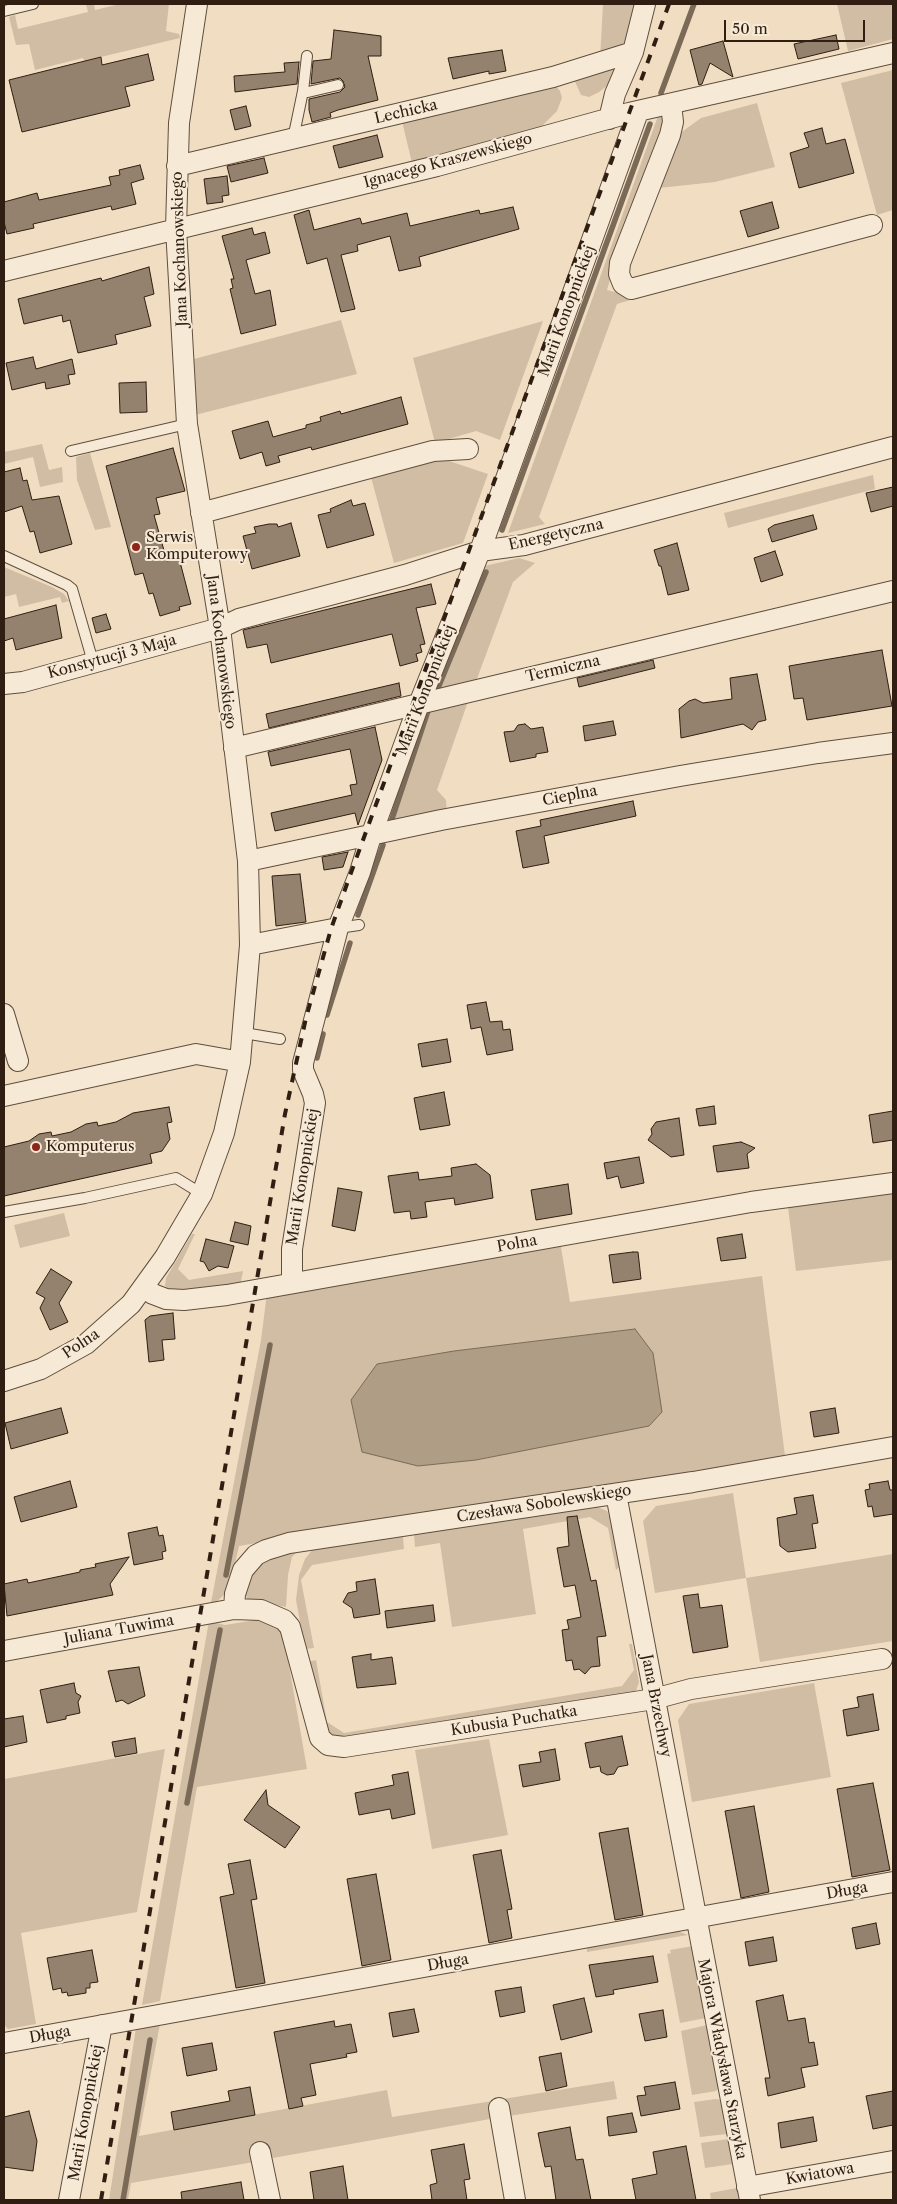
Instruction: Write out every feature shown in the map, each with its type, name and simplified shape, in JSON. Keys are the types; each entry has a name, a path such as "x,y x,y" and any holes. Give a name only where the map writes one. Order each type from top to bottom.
{"street":[{"name":"Jana Kochanowskiego","path":"198,4 179,123 176,228 187,424 220,628 248,861 250,945 244,1033 235,1061"},
{"path":"608,119 633,52 645,4"},
{"name":"Lechicka","path":"177,166 553,77 633,52"},
{"name":"Ignacego Kraszewskiego","path":"4,270 437,166 608,119 893,53"},
{"path":"671,104 673,122 670,134 620,263 619,274 623,284 631,289 872,225"},
{"name":"Marii Konopnickiej","path":"292,1282 292,1249 315,1103 303,1070 303,1063 338,928 360,872 371,836 419,704 480,551 638,112"},
{"name":"Energetyczna","path":"220,628 240,619 405,575 480,551 524,545 893,447"},
{"path":"201,513 433,452 468,449"},
{"name":"Termiczna","path":"234,748 893,591"},
{"name":"Konstytucji 3 Maja","path":"4,684 22,682 220,628"},
{"name":"Cieplna","path":"248,861 441,820 680,776 818,752 893,743"},
{"path":"250,945 338,928"},
{"path":"4,1014 18,1061"},
{"path":"4,1096 196,1054 235,1061"},
{"name":"Polna","path":"4,1381 41,1369 86,1344 131,1304 166,1257 202,1194 224,1133 235,1061"},
{"name":"Polna","path":"144,1286 153,1294 166,1299 184,1300 227,1295 751,1202 893,1183"},
{"name":"Czesława Sobolewskiego","path":"234,1609 243,1570 256,1555 281,1545 616,1494 893,1447"},
{"name":"Jana Brzechwy","path":"616,1494 695,1918"},
{"name":"Juliana Tuwima","path":"4,1651 234,1609"},
{"name":"Kubusia Puchatka","path":"234,1609 261,1610 271,1613 290,1627 320,1738 328,1745 344,1748 654,1699 691,1689 882,1660"},
{"name":"Długa","path":"4,2043 893,1882"},
{"name":"Majora Władysława Starzyka","path":"695,1918 749,2194"},
{"name":"Marii Konopnickiej","path":"70,2200 102,2025"},
{"path":"499,2108 515,2200"},
{"path":"260,2152 270,2200"},
{"name":"Kwiatowa","path":"749,2194 893,2161"}],"lane":[{"path":"4,11 33,4"},
{"path":"293,138 303,91 306,56"},
{"path":"303,91 308,92 338,85"},
{"path":"70,451 187,424"},
{"path":"4,556 67,584 72,589 93,662"},
{"path":"338,928 359,925"},
{"path":"244,1033 280,1039"},
{"path":"4,1212 85,1198 176,1178 202,1194"}],"shaded area":[{"path":"86,4 94,4 95,10 120,4 169,4 166,31 179,34 180,38 84,61 83,58 35,70 29,44 16,45 9,17 15,15 18,29 88,12"},
{"path":"603,4 638,4 628,48 600,59"},
{"path":"837,4 893,4 893,39 848,51"},
{"path":"618,62 611,83 589,97 581,95 573,77"},
{"path":"893,70 893,210 877,215 841,83"},
{"path":"555,85 560,91 562,98 557,111 538,130 412,163 401,117"},
{"path":"757,103 775,167 715,182 659,188 679,134 701,118"},
{"path":"658,116 663,117 666,125 615,262 607,290 637,298 617,304 539,517 545,524 508,533"},
{"path":"341,320 357,374 195,415 194,359"},
{"path":"543,321 500,440 476,431 435,443 413,358"},
{"path":"42,444 49,470 62,467 63,482 40,487 33,457 4,464 4,452"},
{"path":"90,453 111,527 95,530 77,480 76,457"},
{"path":"440,458 488,474 463,543 394,563 371,477"},
{"path":"873,475 875,489 728,528 724,513"},
{"path":"519,558 535,563 513,582 475,684 427,695 480,567"},
{"path":"4,567 52,587 64,594 69,601 62,603 60,597 19,607 16,594 4,597"},
{"path":"471,693 437,790 446,800 447,813 384,826 422,707"},
{"path":"893,1193 893,1260 796,1271 788,1207"},
{"path":"64,1213 70,1236 20,1248 14,1225"},
{"path":"192,1234 195,1234 178,1269 189,1280 243,1271 240,1286 221,1290 170,1291 165,1286 166,1278"},
{"path":"560,1241 570,1302 762,1276 785,1456 239,1546 229,1590 210,1608 261,1340 267,1293","holes":["635,1329 648,1426 476,1460 418,1466 454,1351"]},
{"path":"635,1329 653,1353 662,1412 649,1426 476,1460 418,1466 362,1452 351,1400 377,1364 454,1351"},
{"path":"733,1493 746,1578 655,1593 643,1521 656,1506"},
{"path":"593,1505 607,1511 615,1529 623,1564 616,1570 608,1528 590,1517 523,1529 536,1614 452,1627 440,1543 415,1547 414,1535 420,1528"},
{"path":"403,1536 404,1549 312,1565 301,1580 314,1648 305,1649 296,1600 299,1575 305,1559 313,1549"},
{"path":"301,1548 292,1557 288,1575 286,1607 248,1600 244,1592 252,1567 270,1554"},
{"path":"893,1554 893,1641 760,1662 746,1578"},
{"path":"268,1618 283,1631 307,1769 197,1787 160,2001 142,2005 209,1621 225,1625"},
{"path":"629,1644 632,1644 639,1682 635,1694 343,1740 329,1733 321,1722 308,1662 316,1660 327,1722 344,1733 622,1686 634,1670"},
{"path":"814,1683 831,1777 692,1802 678,1720 689,1704"},
{"path":"489,1739 508,1835 432,1849 415,1750"},
{"path":"165,1749 137,1912 21,1933 36,2024 8,2029 4,2025 4,1779"},
{"path":"677,1931 688,1935 587,1952 587,1948"},
{"path":"693,1946 706,2018 680,2023 667,1954 671,1953 670,1950"},
{"path":"160,2024 139,2136 387,2090 392,2117 493,2101 490,2119 273,2158 265,2146 254,2162 131,2183 128,2200 109,2200 136,2028"},
{"path":"707,2025 720,2087 716,2091 692,2095 681,2031"},
{"path":"614,2081 617,2099 509,2116 503,2099"},
{"path":"721,2100 727,2134 700,2137 694,2102"},
{"path":"728,2139 733,2164 705,2168 701,2143"},
{"path":"737,2188 740,2200 711,2200 710,2193"}],"building":[{"path":"334,30 381,36 381,56 368,56 378,100 338,110 330,113 331,117 312,122 309,99 340,92 345,87 340,78 311,84 313,61 331,59"},
{"path":"836,35 839,49 798,59 794,44"},
{"path":"723,41 733,77 710,63 702,84 699,85 690,50"},
{"path":"502,50 506,71 489,74 489,71 453,79 448,58"},
{"path":"148,54 154,80 125,87 130,106 22,132 9,80 101,57 102,65"},
{"path":"299,62 297,84 235,92 234,76 285,72 284,63"},
{"path":"246,106 251,126 235,130 230,110"},
{"path":"822,128 826,144 845,139 854,173 799,188 790,153 809,147 804,133"},
{"path":"377,135 383,157 339,168 333,146"},
{"path":"264,158 268,173 231,182 227,166"},
{"path":"140,165 144,179 131,183 136,204 112,210 111,206 33,224 34,228 7,234 4,222 4,202 37,193 39,200 111,185 109,177 120,175 119,170"},
{"path":"227,176 229,195 222,196 223,202 207,204 204,179"},
{"path":"772,202 779,228 748,237 740,211"},
{"path":"513,207 519,229 419,257 421,266 399,271 390,236 357,245 358,251 341,255 355,309 341,312 327,258 307,264 294,215 309,210 314,230 360,218 362,224 407,213 410,226 479,210 480,214"},
{"path":"252,228 254,235 265,232 270,253 246,260 255,294 270,290 276,325 241,334 230,289 233,288 231,279 234,279 222,236"},
{"path":"149,267 154,294 144,297 151,326 115,335 117,344 78,353 70,320 63,322 62,315 24,324 18,299 101,278 102,281"},
{"path":"33,357 36,369 72,359 75,374 68,375 70,384 46,389 45,382 12,390 6,363"},
{"path":"146,382 147,412 120,413 119,383"},
{"path":"401,397 408,424 312,450 311,447 278,456 280,462 266,466 262,452 240,459 232,431 268,421 273,437 306,428 306,425 321,421 320,417 340,411 341,414"},
{"path":"173,448 185,491 156,498 160,514 154,515 167,561 179,558 191,604 179,607 180,610 160,616 153,593 149,594 143,573 135,575 106,466"},
{"path":"20,468 23,481 27,480 32,500 59,496 72,544 40,553 34,531 30,532 22,506 4,512 4,472"},
{"path":"893,487 893,506 871,512 866,493"},
{"path":"351,500 353,506 365,503 374,535 327,548 318,515 331,512 330,509"},
{"path":"813,515 817,529 772,542 768,529 774,525"},
{"path":"291,523 300,556 252,569 243,536 256,533 254,527 277,524 278,527"},
{"path":"677,543 689,590 668,595 661,566 659,566 654,550"},
{"path":"775,551 783,575 761,582 754,558"},
{"path":"431,584 436,604 416,608 425,644 420,645 422,652 416,654 418,661 400,666 392,634 271,663 267,644 247,648 243,630"},
{"path":"56,605 62,638 16,650 13,638 4,641 4,619"},
{"path":"106,614 111,629 96,633 92,618"},
{"path":"882,650 892,706 807,720 803,698 794,699 789,666"},
{"path":"653,660 655,668 579,687 577,678"},
{"path":"757,674 766,720 758,722 752,730 743,724 681,738 679,709 695,699 703,703 732,699 730,678"},
{"path":"399,683 401,696 269,728 266,714"},
{"path":"613,721 616,735 585,741 583,726"},
{"path":"525,724 531,729 543,727 548,752 536,754 536,757 510,762 504,732 514,731 518,725"},
{"path":"375,727 382,760 358,825 355,813 275,831 271,813 352,795 350,785 357,784 350,749 271,766 268,752"},
{"path":"633,801 636,816 544,836 549,863 523,868 516,831 541,826 540,820"},
{"path":"348,852 343,867 324,870 322,857"},
{"path":"300,874 306,922 276,926 272,876"},
{"path":"486,1002 490,1022 502,1021 503,1030 510,1029 513,1050 487,1055 481,1027 471,1029 467,1005"},
{"path":"447,1039 451,1062 422,1067 418,1044"},
{"path":"444,1092 450,1125 420,1130 414,1098"},
{"path":"714,1106 716,1124 699,1126 696,1109"},
{"path":"169,1107 172,1122 167,1123 170,1139 162,1151 150,1154 152,1163 4,1196 4,1147 29,1141 39,1134 51,1132 52,1136 71,1132 86,1124 97,1122 98,1126 116,1122 133,1113"},
{"path":"893,1111 893,1140 873,1143 869,1115"},
{"path":"679,1118 684,1155 671,1157 648,1140 652,1134 651,1129 656,1122"},
{"path":"741,1142 755,1148 747,1154 749,1168 717,1172 713,1146"},
{"path":"639,1157 644,1183 621,1188 618,1176 607,1179 604,1163"},
{"path":"476,1164 490,1175 493,1198 455,1205 454,1198 425,1202 427,1217 411,1219 410,1211 394,1213 388,1176 418,1172 419,1180 452,1176 451,1168"},
{"path":"568,1184 572,1214 536,1220 531,1190"},
{"path":"338,1188 362,1192 355,1231 332,1226"},
{"path":"235,1222 251,1226 248,1245 230,1241"},
{"path":"742,1234 746,1258 721,1261 717,1238"},
{"path":"206,1239 234,1246 228,1268 218,1266 209,1271 204,1262 200,1261"},
{"path":"638,1252 641,1279 613,1283 609,1255"},
{"path":"51,1269 72,1282 59,1303 68,1322 50,1330 40,1308 45,1298 36,1293"},
{"path":"173,1313 175,1339 162,1340 164,1360 149,1362 145,1320 150,1316"},
{"path":"61,1408 68,1433 11,1449 5,1423"},
{"path":"835,1408 839,1433 814,1437 810,1412"},
{"path":"70,1481 77,1507 21,1522 14,1497"},
{"path":"888,1481 890,1490 893,1490 893,1514 874,1517 872,1506 868,1507 865,1490 870,1489 869,1484"},
{"path":"813,1495 818,1523 812,1524 816,1548 788,1552 780,1546 777,1518 797,1514 794,1498"},
{"path":"577,1516 591,1581 596,1580 606,1636 597,1637 600,1666 591,1667 585,1674 579,1669 574,1670 572,1660 566,1661 562,1630 569,1629 567,1620 581,1617 575,1585 564,1587 557,1548 569,1546 567,1517"},
{"path":"157,1527 159,1536 163,1535 166,1551 162,1552 163,1559 134,1565 128,1533"},
{"path":"129,1557 110,1584 113,1595 7,1616 4,1584 27,1579 28,1583 80,1572 80,1570 96,1567 95,1564"},
{"path":"375,1579 380,1614 354,1618 352,1608 343,1602 348,1593 357,1591 356,1582"},
{"path":"698,1594 700,1608 722,1605 728,1647 693,1653 683,1596"},
{"path":"433,1605 435,1621 387,1628 385,1611"},
{"path":"371,1654 371,1660 392,1657 396,1684 357,1688 352,1657"},
{"path":"139,1667 145,1696 128,1704 122,1700 116,1702 108,1671"},
{"path":"74,1683 76,1693 81,1696 78,1702 80,1713 66,1716 66,1719 47,1723 40,1690"},
{"path":"873,1694 879,1730 847,1736 843,1710 859,1707 857,1697"},
{"path":"23,1716 27,1742 4,1747 4,1719"},
{"path":"622,1736 628,1765 618,1767 614,1774 607,1775 601,1772 600,1766 590,1768 585,1743"},
{"path":"135,1738 137,1753 115,1757 112,1742"},
{"path":"555,1749 560,1780 523,1787 519,1765 541,1762 539,1752"},
{"path":"408,1772 415,1814 392,1819 390,1809 359,1815 355,1793 394,1785 392,1775"},
{"path":"873,1783 890,1870 852,1877 837,1789"},
{"path":"266,1790 268,1805 300,1827 285,1848 244,1820"},
{"path":"754,1806 769,1892 741,1898 725,1811"},
{"path":"628,1828 643,1915 615,1920 599,1833"},
{"path":"501,1850 512,1909 507,1910 512,1938 489,1943 473,1855"},
{"path":"250,1860 257,1899 251,1900 265,1983 236,1988 220,1897 234,1894 228,1864"},
{"path":"376,1874 391,1960 362,1966 347,1879"},
{"path":"876,1923 880,1944 856,1949 852,1928"},
{"path":"773,1937 777,1961 749,1966 745,1942"},
{"path":"92,1950 98,1982 90,1983 90,1988 86,1988 86,1993 68,1996 67,1992 62,1993 61,1988 53,1990 47,1958"},
{"path":"653,1956 658,1982 613,1990 614,1994 596,1997 589,1965"},
{"path":"521,1987 525,2012 500,2017 495,1991"},
{"path":"783,1995 788,2021 805,2018 809,2043 814,2042 818,2065 801,2068 805,2087 768,2096 765,2078 770,2078 756,2001"},
{"path":"584,1998 592,2032 561,2040 553,2005"},
{"path":"414,2009 419,2032 393,2037 389,2013"},
{"path":"663,2010 667,2037 645,2041 639,2014"},
{"path":"334,2021 335,2027 351,2024 357,2052 346,2054 347,2057 310,2064 316,2095 301,2098 303,2106 289,2109 274,2032"},
{"path":"212,2043 217,2070 187,2076 182,2048"},
{"path":"561,2053 567,2086 546,2091 539,2057"},
{"path":"675,2082 680,2109 641,2116 637,2096 646,2095 644,2087"},
{"path":"250,2087 255,2115 174,2130 171,2112 230,2101 228,2091"},
{"path":"893,2091 893,2125 873,2129 866,2096"},
{"path":"29,2111 37,2141 33,2171 4,2167 4,2117"},
{"path":"632,2113 637,2132 609,2136 607,2117"},
{"path":"813,2117 817,2141 781,2148 778,2123"},
{"path":"570,2127 576,2160 583,2159 591,2200 556,2200 551,2166 545,2167 538,2133"},
{"path":"464,2144 470,2179 464,2180 467,2200 432,2200 430,2185 437,2183 431,2150"},
{"path":"686,2146 696,2200 636,2200 632,2179 657,2174 653,2152"},
{"path":"343,2166 348,2200 314,2200 310,2172"},
{"path":"241,2182 244,2200 182,2200 181,2192"}],"waterway":[{"path":"661,93 694,4"},
{"path":"502,530 650,124"},
{"path":"438,688 486,572"},
{"path":"391,822 428,711"},
{"path":"358,915 383,845"},
{"path":"327,1015 350,943"},
{"path":"317,1058 323,1034"},
{"path":"226,1575 270,1345"},
{"path":"187,1803 220,1630"},
{"path":"123,2200 150,2040"}],"railway":[{"path":"101,2200 285,1114 306,1018 331,929 348,881 669,4"}],"place":[{"name":"Serwis Komputerowy","path":"136,547"},
{"name":"Komputerus","path":"36,1147"}]}
